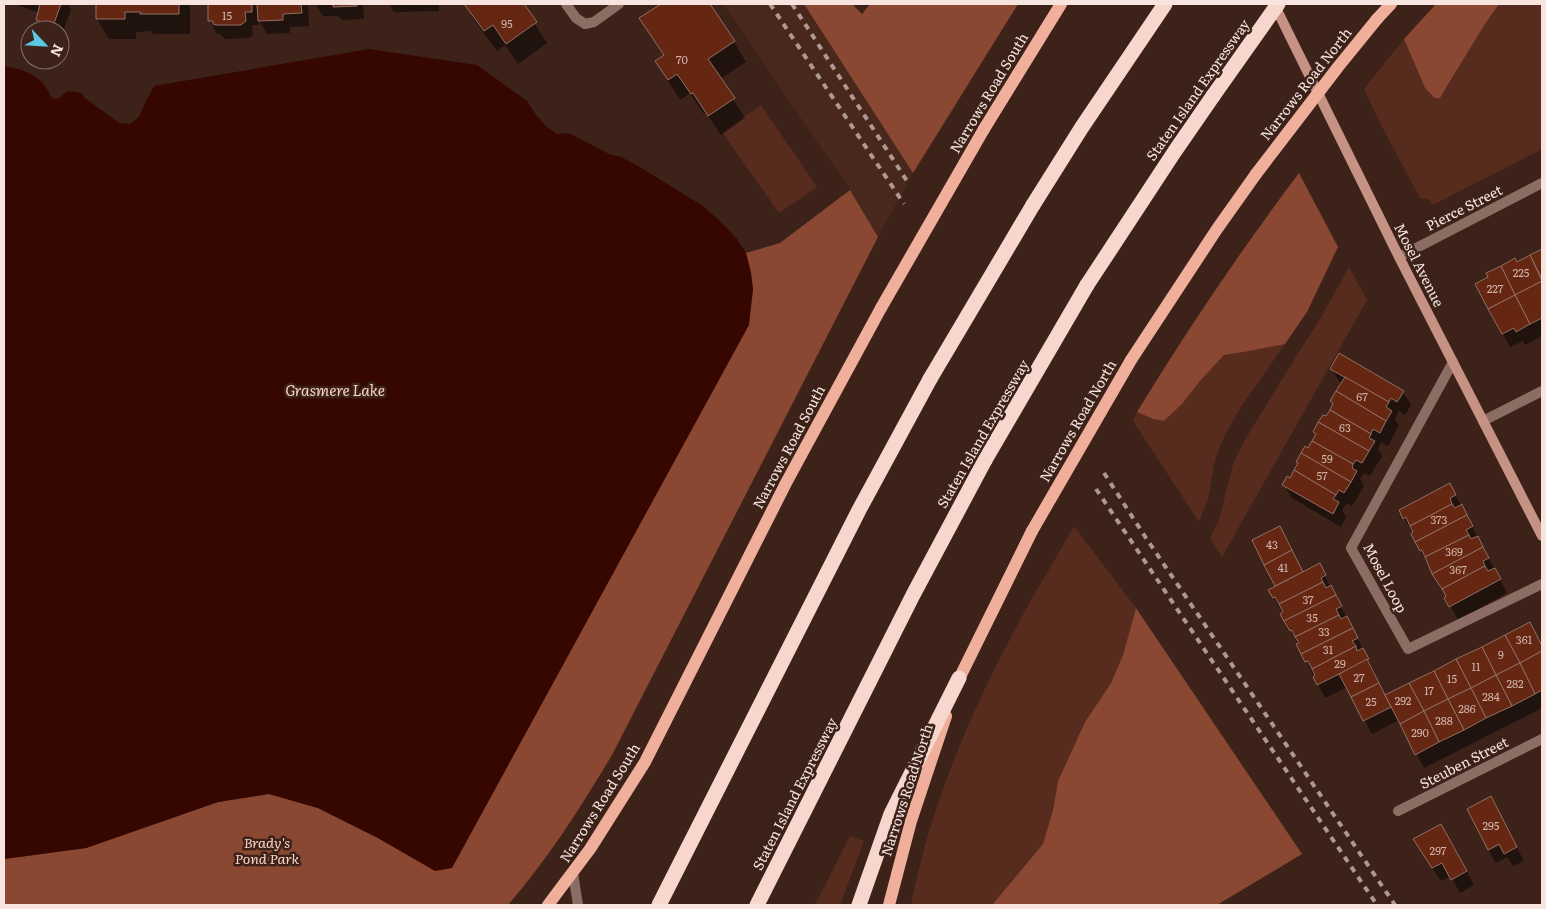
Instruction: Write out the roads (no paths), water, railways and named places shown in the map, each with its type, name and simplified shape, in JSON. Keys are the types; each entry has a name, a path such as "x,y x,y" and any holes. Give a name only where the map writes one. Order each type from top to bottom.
{"highway":[{"path":"659,905 859,510 930,380 1033,205 1082,127 1165,4"},
{"name":"Staten Island Expressway","path":"757,905 913,595 985,460 1087,285 1160,173 1276,4"},
{"path":"859,905 891,814 959,678"}],"main road":[{"name":"Narrows Road South","path":"548,905 609,821 645,762 786,483 881,308 984,129 1061,4"},
{"name":"Narrows Road North","path":"889,905 911,821 959,678 1032,531 1130,360 1195,262 1256,174 1331,75 1390,4"}],"street":[{"path":"566,4 576,18 585,24 594,22 619,4"},
{"name":"Mosel Avenue","path":"1276,4 1399,257 1542,536"},
{"name":"Pierce Street","path":"1399,257 1542,183"},
{"name":"Mosel Loop","path":"1453,362 1350,548 1408,649 1542,584"},
{"path":"1483,421 1542,391"},
{"name":"Steuben Street","path":"1398,811 1542,739"},
{"path":"573,873 578,905"}],"water":[{"name":"Grasmere Lake","path":"369,49 477,65 527,101 536,115 547,127 557,134 569,133 609,154 621,157 703,206 737,239 746,253 753,290 749,325 452,868 435,871 376,837 318,808 269,794 218,802 86,848 4,859 4,67 16,68 34,76 43,84 54,99 59,98 68,91 81,93 119,123 130,124 139,117 154,86"}],"railway":[{"path":"770,4 904,204"},
{"path":"792,4 909,184"},
{"path":"1104,473 1395,905"},
{"path":"1096,489 1377,905"}],"park label":[{"name":"Brady's Pond Park","path":"267,852"}]}
